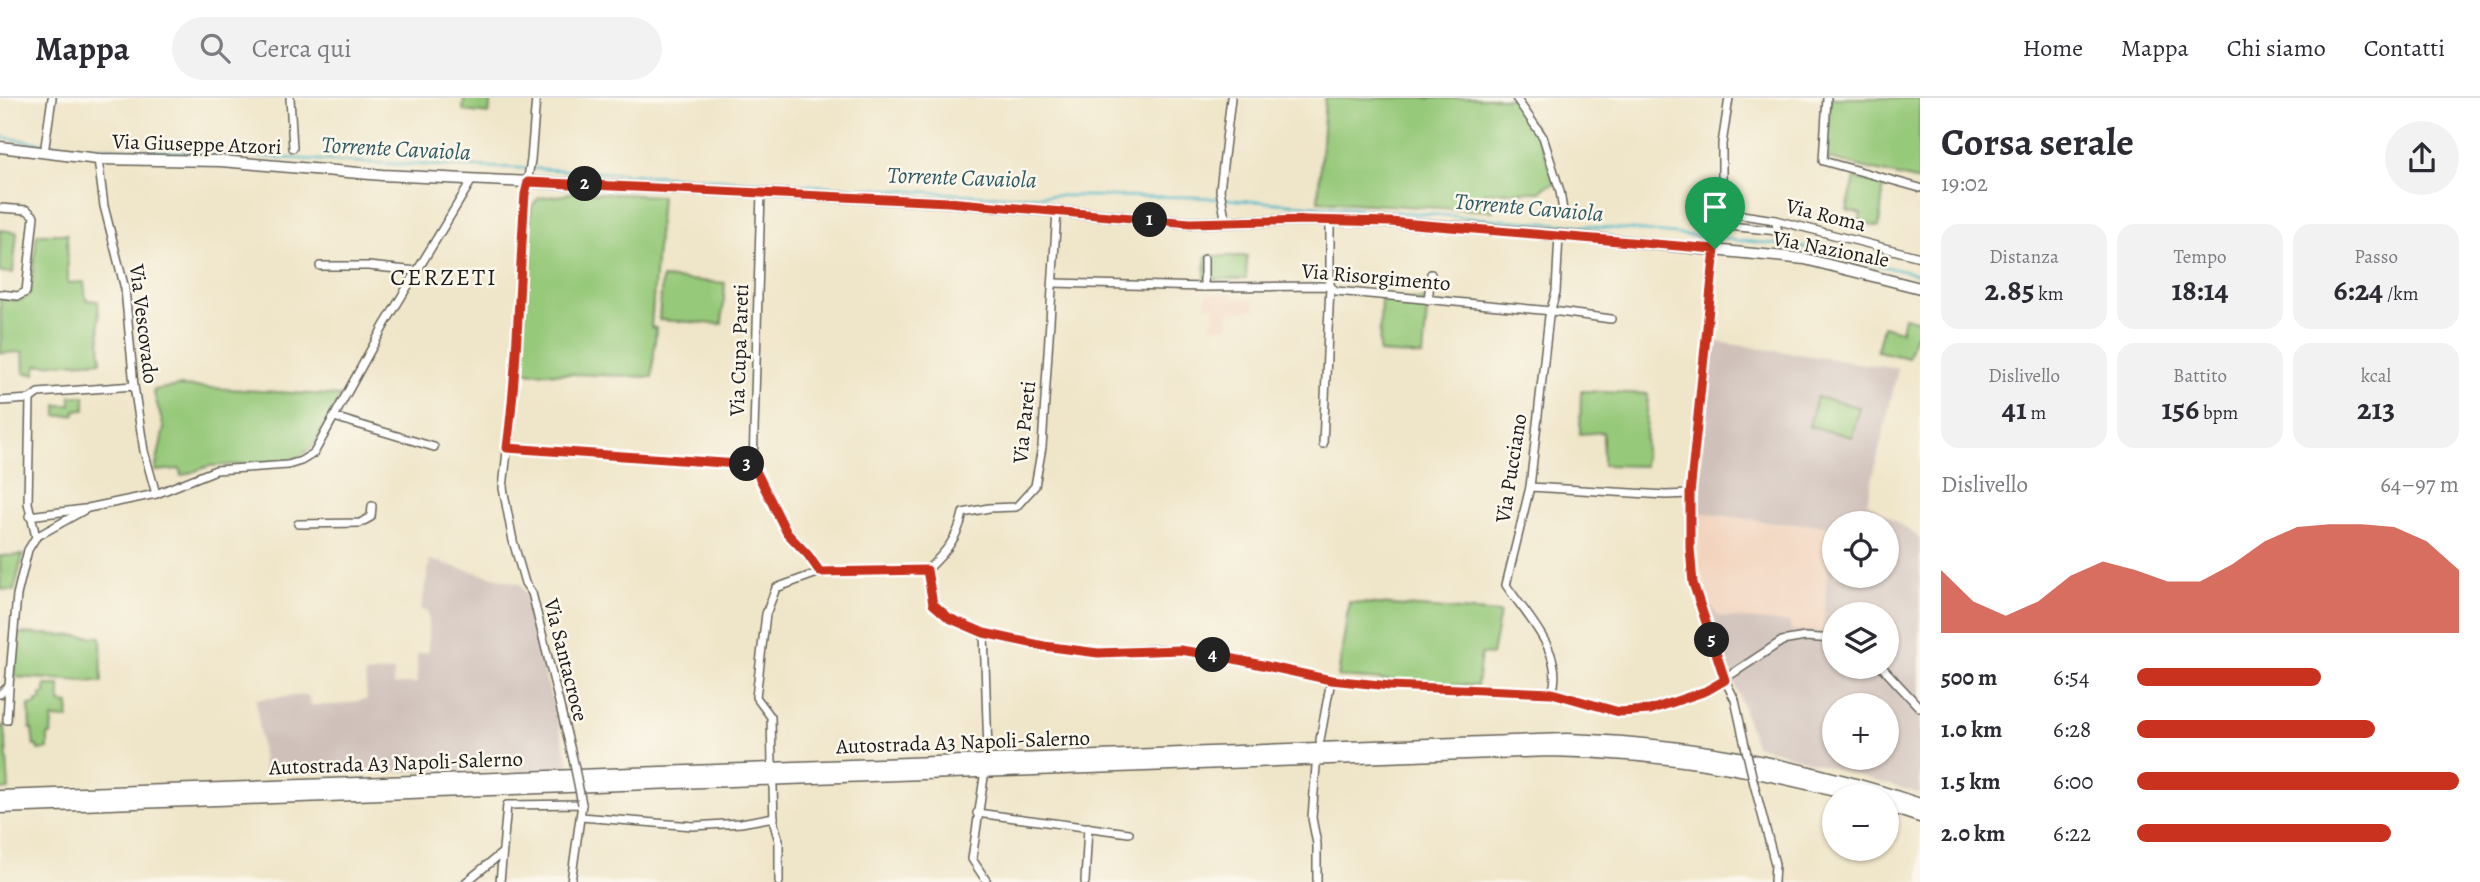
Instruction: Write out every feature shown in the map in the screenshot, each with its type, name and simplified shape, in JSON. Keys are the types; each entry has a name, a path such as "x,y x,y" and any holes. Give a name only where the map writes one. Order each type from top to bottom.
{"highway":[{"name":"Autostrada A3 Napoli-Salerno","path":"0,797 1567,740 1644,744 1736,756 1826,777 1920,805"},
{"name":"Autostrada A3 Napoli-Salerno","path":"0,807 1550,750 1634,753 1717,763 1822,787"},
{"path":"1899,809 1920,816"}],"main road":[{"name":"Via Giuseppe Atzori","path":"0,147 45,150 98,159 221,161 382,175 525,180"},
{"name":"Via Nazionale","path":"525,180 948,202 1190,223 1225,217 1390,222 1559,235 1717,248 1805,259 1920,288"}],"street":[{"path":"45,150 52,98"},
{"path":"290,98 293,148"},
{"name":"Via Santacroce","path":"536,98 531,160 525,180 513,396 503,488 513,541 525,583 532,593 582,804 571,882"},
{"path":"1225,217 1220,190 1231,98"},
{"path":"1516,98 1544,137 1563,211"},
{"name":"Via Roma","path":"1729,98 1722,144 1722,212 1775,220 1920,257"},
{"path":"1827,98 1823,161 1920,188"},
{"name":"Via Vescovado","path":"98,159 104,206 126,294 134,386 144,450 156,494"},
{"path":"29,516 88,508 156,494 216,470 288,465 314,453 472,180"},
{"name":"Via Cupa Pareti","path":"761,192 753,465 787,533 820,572"},
{"path":"0,208 27,210 34,216 26,292 18,296 0,294"},
{"name":"Via Pareti","path":"927,570 947,550 960,528 963,513 1016,507 1035,486 1042,447 1057,211"},
{"path":"1775,220 1778,231"},
{"path":"1324,444 1330,221"},
{"path":"1774,882 1775,864 1735,700 1725,680 1693,583 1690,494 1719,225 1778,231 1797,226"},
{"name":"Via Pucciano","path":"1552,693 1556,681 1548,646 1506,585 1530,487 1549,317 1556,292 1559,235"},
{"path":"1203,287 1204,259"},
{"path":"320,266 368,266 417,271"},
{"path":"1429,300 1431,274"},
{"name":"Via Risorgimento","path":"1054,283 1203,287 1330,286 1336,291 1611,319"},
{"path":"0,401 30,399 38,393 134,386"},
{"path":"30,399 29,516 36,537"},
{"path":"334,417 433,447"},
{"path":"507,448 753,465"},
{"path":"1530,487 1690,494"},
{"path":"299,524 363,522 371,517 372,506"},
{"path":"4,722 18,587 28,550 36,537 88,508"},
{"path":"772,763 771,718 756,697 766,614 776,588 820,572 927,570 933,604 949,618 984,633 1044,646 1098,653 1180,650 1331,680 1390,686 1552,693 1619,712 1650,710 1706,691 1782,641 1805,637 1822,638"},
{"path":"984,633 988,752"},
{"path":"1893,679 1920,708"},
{"path":"1321,740 1331,680"},
{"path":"0,694 9,686"},
{"path":"0,712 4,722"},
{"path":"1317,766 1312,818 1317,844 1317,882"},
{"path":"984,777 972,859 987,882"},
{"path":"773,786 774,817 779,841 779,882"},
{"path":"500,882 507,805 582,804"},
{"path":"977,813 1129,833"},
{"path":"581,817 693,827 774,817"},
{"path":"1085,882 1088,827"},
{"path":"466,882 502,853"}],"shaded area":[{"path":"1207,294 1231,294 1232,299 1255,299 1256,310 1229,312 1228,326 1212,327 1215,306 1207,305"},
{"path":"1710,341 1898,369 1867,502 1880,511 1822,511 1822,525 1775,523 1698,512"},
{"path":"1698,512 1775,523 1822,525 1822,588 1826,588 1825,602 1822,602 1822,632 1791,630 1790,623 1718,616 1708,600 1700,564"},
{"path":"1899,524 1920,538 1920,794 1899,788 1899,784 1886,784 1839,770 1899,770 1899,693 1822,693 1822,765 1755,745 1708,600 1718,616 1790,623 1791,630 1822,632 1822,679 1899,679 1899,602 1825,602 1826,588 1899,588"},
{"path":"430,560 520,584 526,595 571,770 264,771 256,699 308,695 311,705 339,705 367,699 365,674 394,671 393,685 417,683 417,654 428,652 428,612 421,610"}],"green space":[{"path":"464,98 491,98 489,114 463,111"},
{"path":"1325,98 1512,98 1535,128 1556,183 1545,187 1541,192 1485,192 1484,198 1492,199 1493,211 1318,201"},
{"path":"1830,98 1920,98 1919,181 1825,158"},
{"path":"1855,178 1884,184 1879,227 1859,222 1861,214 1847,210"},
{"path":"572,192 661,196 651,327 656,328 652,377 520,372 524,286 532,206 539,198"},
{"path":"0,230 17,232 13,273 0,272"},
{"path":"37,234 67,234 68,283 84,282 86,300 98,301 101,361 37,365 35,374 24,373 23,352 1,353 0,299 19,301 30,294"},
{"path":"1206,256 1247,256 1246,279 1205,279"},
{"path":"662,278 725,283 722,324 659,320"},
{"path":"1381,299 1428,300 1423,356 1379,353"},
{"path":"1904,317 1920,321 1920,336 1915,335 1908,358 1877,351 1883,326 1901,331"},
{"path":"179,386 341,396 313,446 297,458 284,462 209,466 181,476 180,469 155,471 164,428 153,390"},
{"path":"1581,391 1648,394 1644,466 1603,465 1603,432 1580,434"},
{"path":"71,396 85,396 85,410 75,410 75,415 57,416 57,405 71,405"},
{"path":"1817,397 1859,407 1852,437 1809,426"},
{"path":"23,555 14,591 0,589 0,556"},
{"path":"1349,602 1500,613 1492,655 1481,654 1477,686 1338,677"},
{"path":"18,633 101,637 102,682 14,677"},
{"path":"45,685 60,685 60,703 69,704 68,719 52,718 48,749 38,750 37,746 34,746 30,729 29,705 36,705 36,701 41,701 41,694 45,694"},
{"path":"7,724 9,789 0,790 0,727"}],"waterway":[{"name":"Torrente Cavaiola","path":"0,137 54,145 371,163 544,169 978,195 1195,197 1635,230 1803,247 1920,275"}],"district":[{"name":"CERZETI","path":"444,277"}],"route":[{"path":"528,182 948,202 1190,223 1307,220 1390,222 1715,249 1690,494 1690,548 1693,583 1725,680 1706,691 1650,710 1619,712 1552,693 1390,686 1331,680 1278,667 1180,650 1098,653 1044,646 984,633 949,618 933,604 927,570 820,572 787,533 753,465 507,448 516,368 519,278 528,182"}]}
